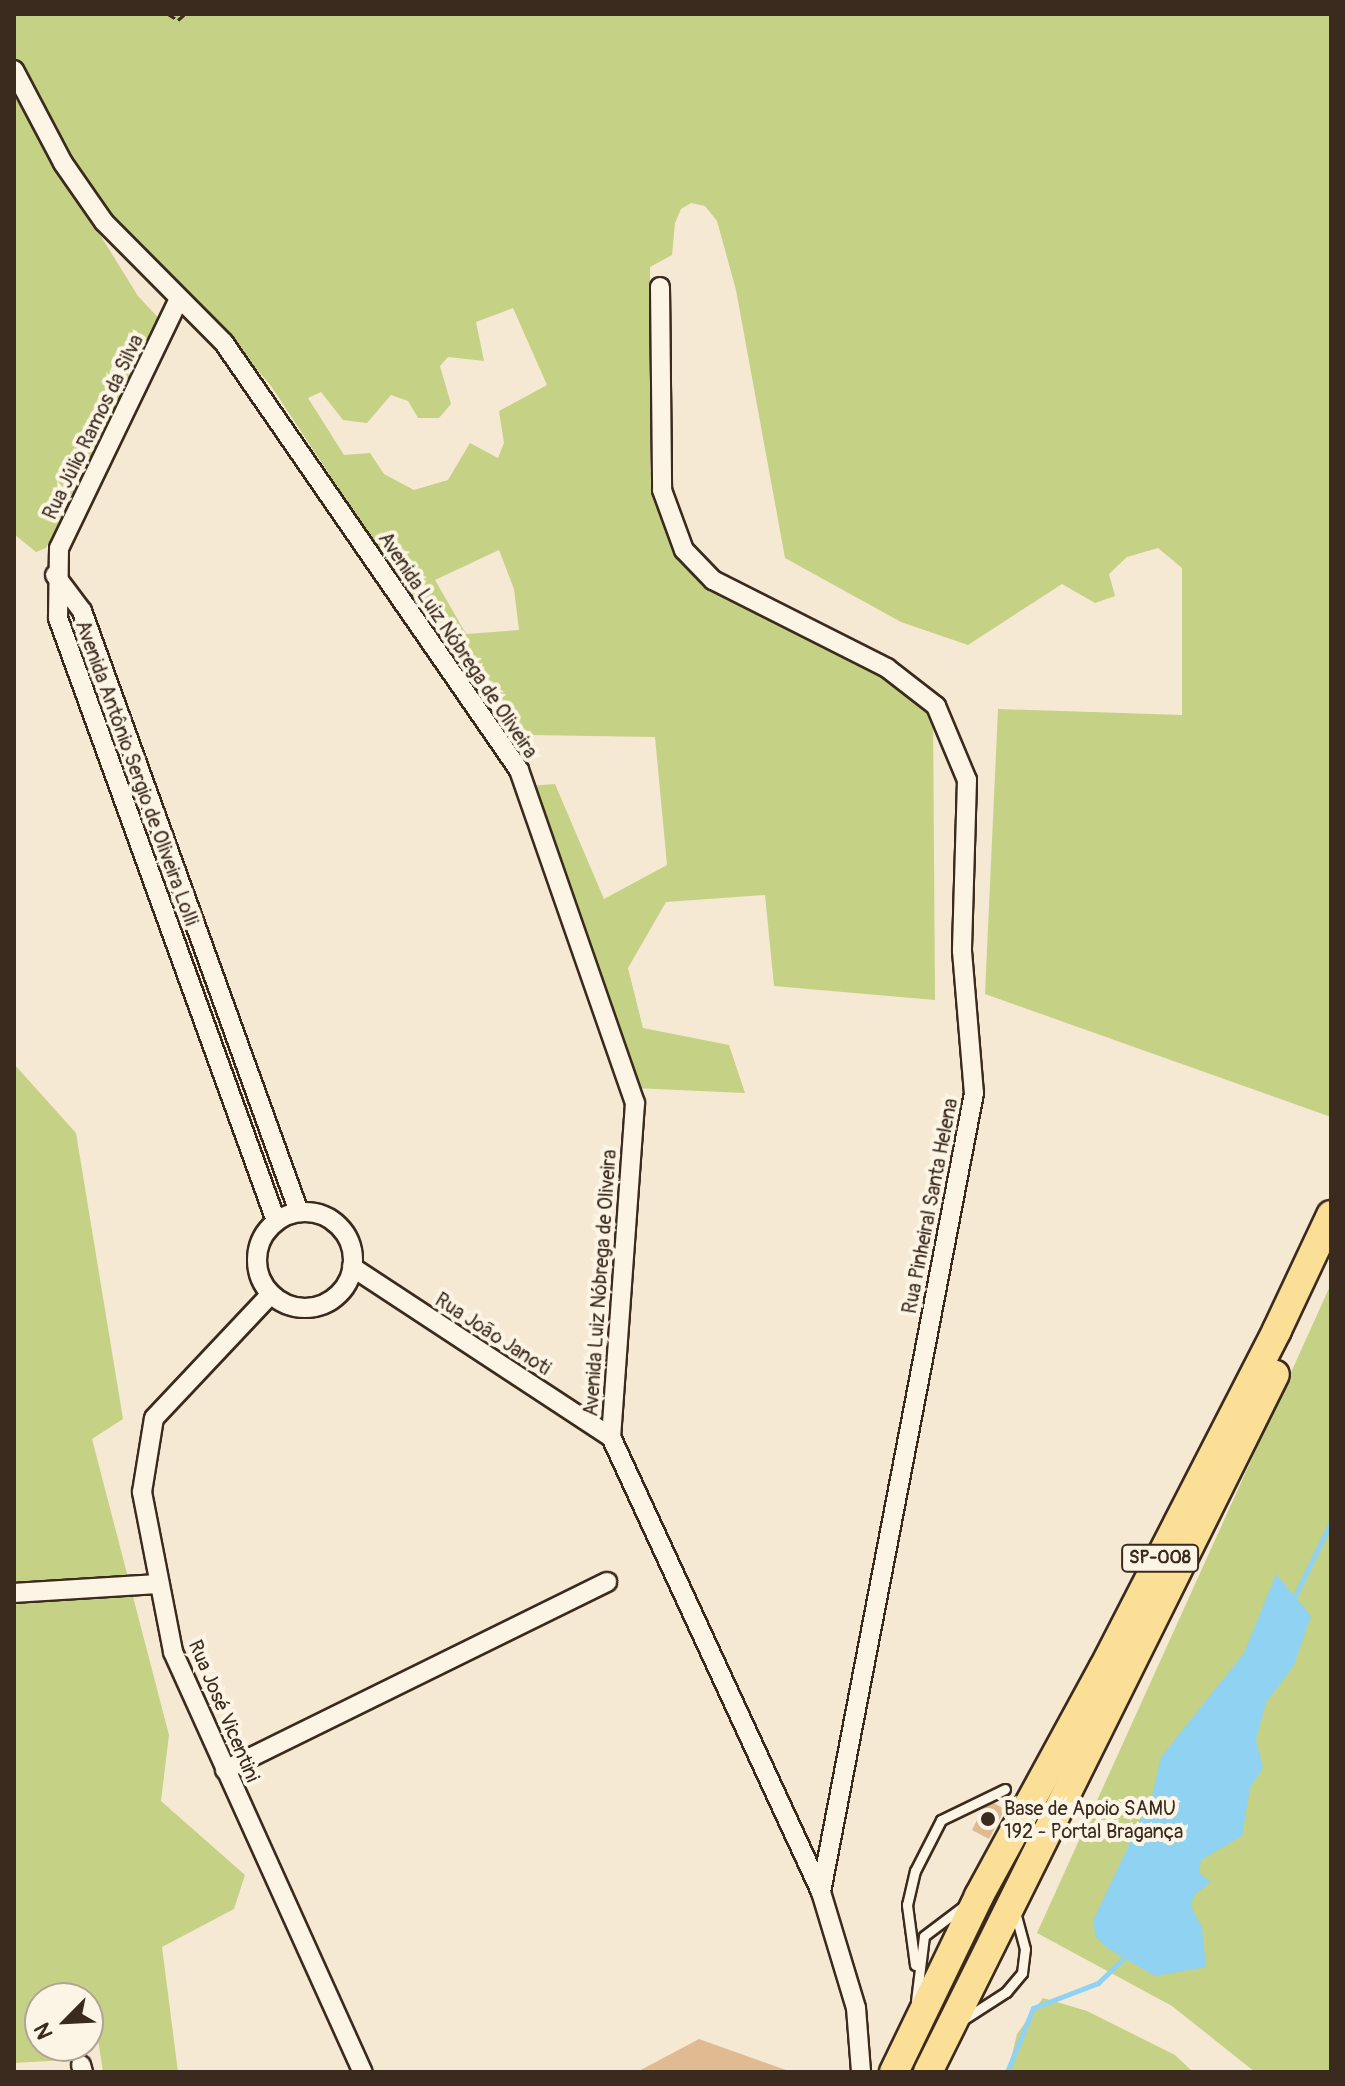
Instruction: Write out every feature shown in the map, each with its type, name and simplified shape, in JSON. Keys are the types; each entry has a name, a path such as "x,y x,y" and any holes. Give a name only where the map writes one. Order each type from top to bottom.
{"main road":[{"name":"SP-008","path":"894,2072 912,2042 979,1896 1103,1669 1331,1215"},
{"name":"SP-008","path":"928,2072 1256,1415 1331,1250"}],"street":[{"name":"Avenida Luiz Nóbrega de Oliveira","path":"14,70 63,163 104,222 178,301 224,343 519,770 635,1103 611,1437"},
{"name":"Rua Pinheiral Santa Helena","path":"660,287 662,490 684,550 713,580 887,668 936,706 967,780 962,951 974,1093 821,1892"},
{"name":"Rua Júlio Ramos da Silva","path":"55,575 59,548 178,301"},
{"name":"Avenida Antônio Sergio de Oliveira Lolli","path":"55,575 82,611 299,1212"},
{"name":"Avenida Antônio Sergio de Oliveira Lolli","path":"55,575 58,618 276,1221"},
{"path":"299,1212 324,1216 338,1225 348,1238 352,1267 338,1294 312,1307 283,1302 271,1294 261,1280 258,1256 265,1232 276,1221 299,1212"},
{"name":"Rua João Janoti","path":"352,1267 611,1437"},
{"name":"Rua José Vicentini","path":"271,1294 154,1418 142,1492 157,1584 173,1652 363,2072"},
{"path":"611,1437 821,1892 856,2008 861,2072"},
{"path":"225,1770 607,1582"},
{"path":"14,1593 157,1584"}],"lane":[{"path":"917,1974 907,1905 915,1871 941,1820 1005,1789"},
{"path":"909,1935 924,1936 1007,1876 1025,1949 1022,1973 1006,1992 951,2026"},
{"path":"912,2042 917,1974 924,1936"}],"path":[{"path":"168,14 178,20 185,14"}],"green space":[{"path":"14,14 1331,14 1331,1117 985,994 998,709 1182,715 1182,568 1158,548 1127,557 1109,574 1115,596 1095,603 1062,584 968,645 901,622 785,558 736,290 717,221 705,206 691,203 681,209 675,223 672,255 650,267 650,471 689,568 754,611 885,670 933,710 935,1000 774,986 765,895 666,902 628,968 643,1028 729,1045 745,1093 633,1088 529,786 555,784 604,899 667,865 655,737 529,735 411,598 271,386 220,326 139,252 98,201 48,127 14,57","holes":["513,308 547,385 499,411 504,443 498,458 470,443 448,480 414,490 384,474 370,453 344,455 308,398 321,392 343,420 367,423 391,395 408,401 418,418 439,418 451,404 440,366 448,357 484,361 476,322","499,550 514,589 519,630 466,634 435,580"]},
{"path":"14,96 138,296 166,326 46,548 36,552 14,534"},
{"path":"14,1064 76,1133 123,1419 92,1439 169,1735 161,1801 245,1875 234,1909 162,1947 178,2072 103,2072 104,1982 24,1982 24,2062 32,2062 14,2063"},
{"path":"1331,1284 1331,2072 1255,2072 1172,2006 1037,1933"},
{"path":"1043,1998 1087,2011 1175,2055 1193,2072 1008,2072 1017,2034"}],"water":[{"path":"1276,1574 1311,1616 1294,1665 1266,1703 1256,1739 1263,1768 1250,1788 1242,1836 1201,1860 1199,1873 1211,1882 1194,1895 1191,1907 1202,1927 1206,1967 1155,1976 1107,1948 1096,1937 1093,1921 1152,1796 1161,1757 1244,1653"}],"building":[{"name":"Base de Apoio SAMU 192 - Portal Bragança","path":"994,1803 1005,1809 989,1839 972,1830 983,1808"},
{"path":"699,2039 786,2070 786,2072 637,2072"}],"waterway":[{"path":"1293,1600 1331,1522"},
{"path":"1007,2072 1033,2008 1098,1983 1127,1955"}],"place":[{"name":"Base de Apoio SAMU 192 - Portal Bragança","path":"988,1819"}]}
